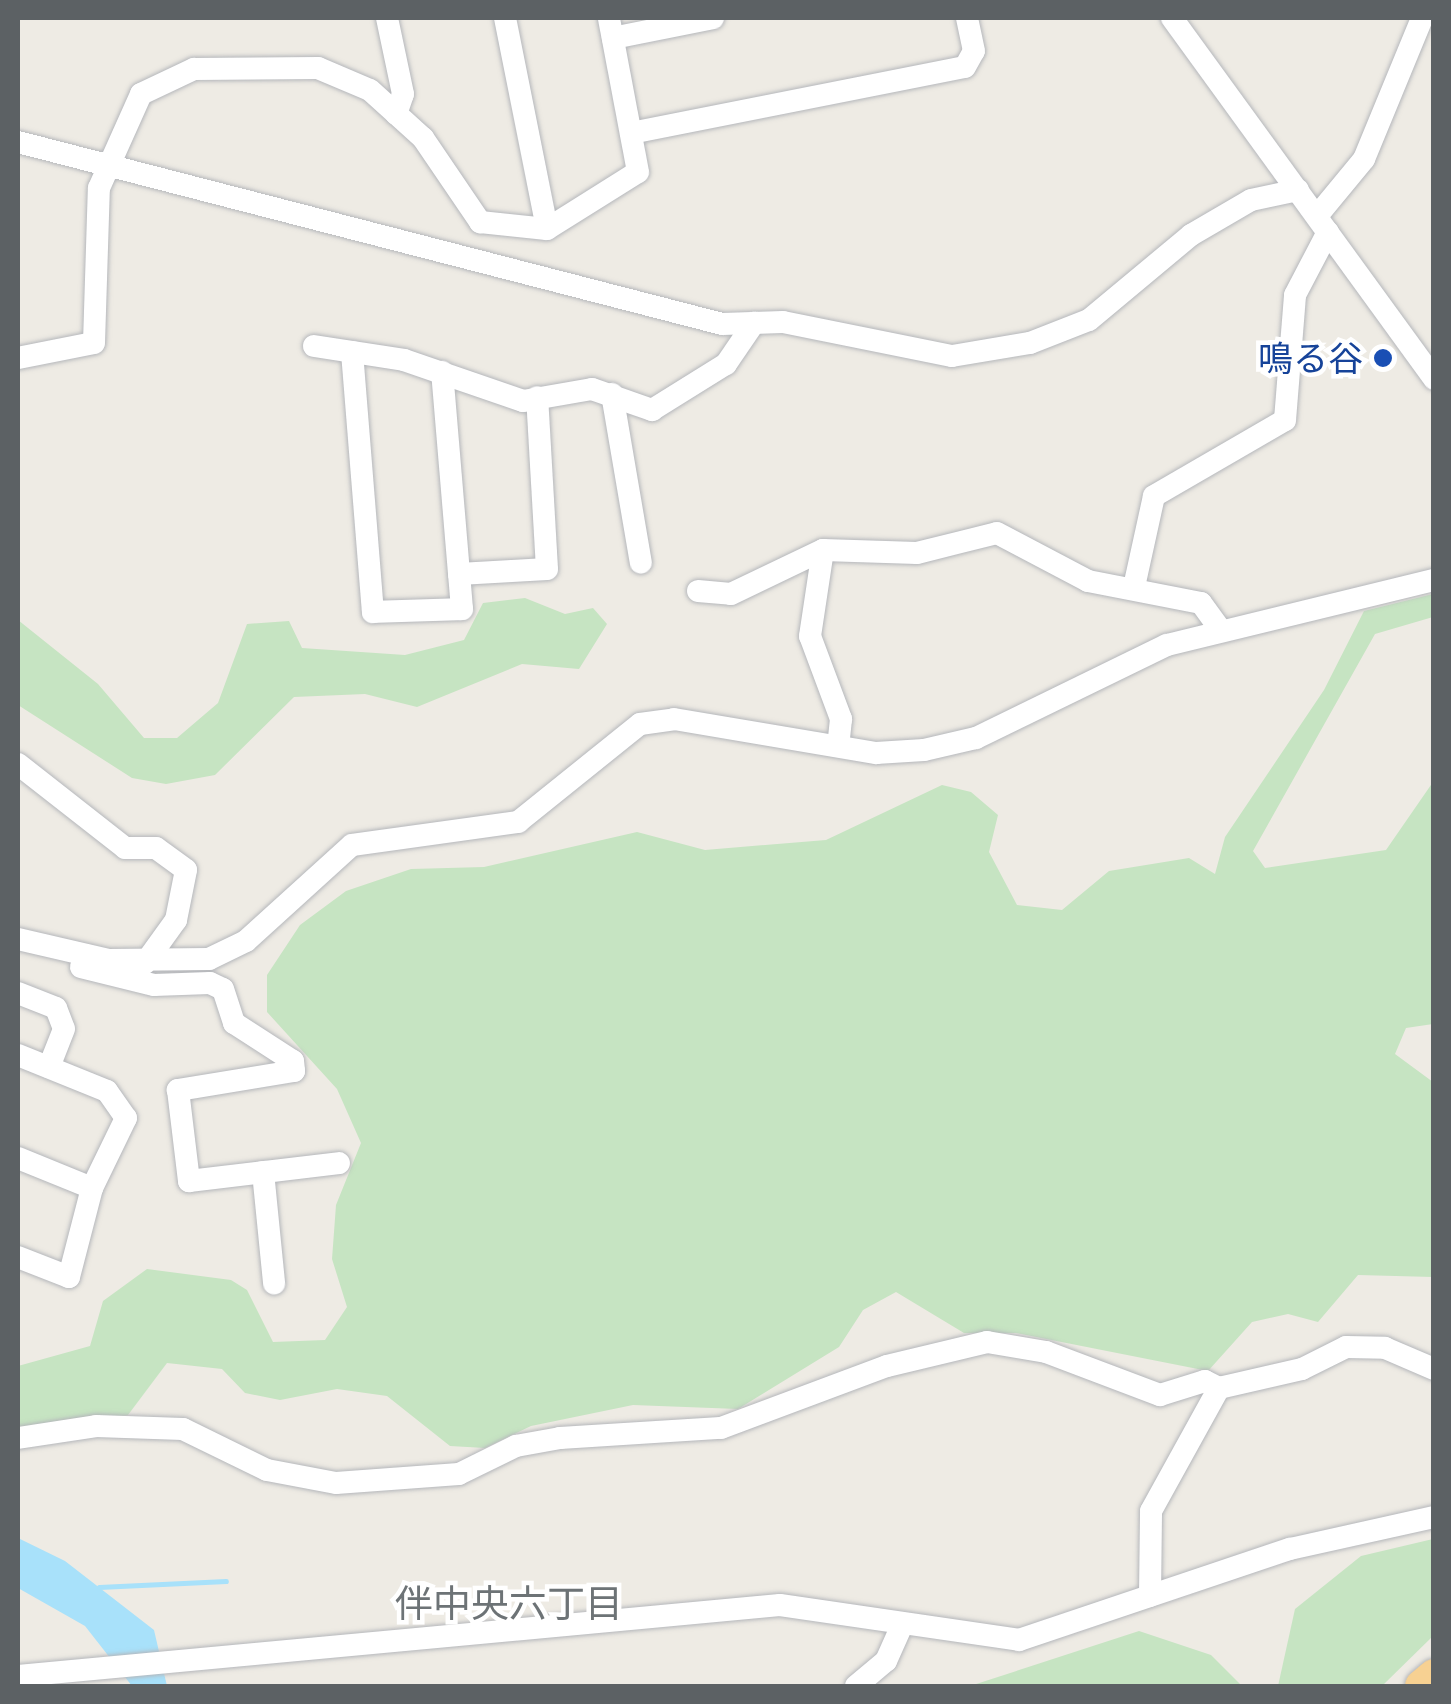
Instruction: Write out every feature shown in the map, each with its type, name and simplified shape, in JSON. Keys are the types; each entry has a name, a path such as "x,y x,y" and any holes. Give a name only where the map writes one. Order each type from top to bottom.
{"highway":[{"path":"1422,1686 1434,1675"}],"street":[{"path":"388,18 404,94 396,114"},
{"path":"505,18 547,228"},
{"path":"18,358 94,343 104,164 141,94 194,69 318,68 396,114 424,138 480,222 547,228 638,172 611,28 713,18"},
{"path":"630,133 965,66 974,51 966,18"},
{"path":"1172,18 1434,379"},
{"path":"1134,586 1154,496 1285,420 1295,296 1322,224 1364,159 1422,18"},
{"path":"18,142 575,290 952,356 1030,343 1089,320 1251,200 1298,190"},
{"path":"314,346 442,372 523,401 574,388 612,394 640,408 667,408 726,364 754,323"},
{"path":"352,352 373,612 462,608 442,372"},
{"path":"612,394 641,563"},
{"path":"460,574 547,579 537,398"},
{"path":"698,590 730,594 823,550 918,553 997,534 1088,581 1134,586 1201,602 1221,631"},
{"path":"823,550 810,636 841,720 838,746"},
{"path":"18,939 144,963 209,960 246,941 352,845 518,822 640,724 730,724 876,753 976,738 1107,668 1221,631 1434,580"},
{"path":"18,764 125,848 156,848 186,870 176,920 144,963"},
{"path":"67,950 68,962 113,978 210,983 223,990 234,1023 293,1061 294,1071 178,1090 189,1181 338,1162"},
{"path":"18,994 56,1008 64,1029 48,1068"},
{"path":"18,1055 122,1104 121,1136 92,1188 69,1277 18,1257"},
{"path":"18,1158 92,1188"},
{"path":"263,1172 274,1283"},
{"path":"18,1438 96,1426 183,1429 267,1470 336,1482 459,1474 516,1446 560,1438 720,1428 887,1366 987,1342 1046,1352 1160,1395 1205,1382 1219,1388 1302,1369 1346,1347 1385,1348 1434,1369"},
{"path":"1150,1596 1151,1510 1219,1388"},
{"path":"18,1676 122,1669 171,1673 780,1606 901,1627 1019,1640 1290,1549 1434,1517"},
{"path":"856,1686 886,1661 901,1627"}],"green space":[{"path":"1433,594 1433,617 1375,634 1253,851 1265,868 1386,850 1433,782 1433,1024 1406,1028 1395,1054 1433,1082 1433,1277 1358,1275 1318,1322 1288,1314 1252,1322 1208,1371 1016,1333 964,1333 896,1292 863,1310 839,1347 738,1409 633,1405 531,1426 485,1448 450,1446 387,1396 337,1389 280,1400 245,1393 222,1369 167,1363 128,1415 18,1435 18,1366 90,1346 103,1301 147,1269 231,1280 247,1290 273,1342 325,1340 347,1307 332,1259 336,1205 361,1143 337,1089 267,1012 267,975 300,925 346,891 411,869 484,867 637,832 705,850 826,840 942,785 971,792 998,815 989,852 1017,905 1062,910 1109,871 1189,858 1215,874 1225,837 1324,690 1364,611"},
{"path":"525,598 565,614 593,608 607,624 579,669 522,664 417,707 365,694 294,697 215,775 166,784 132,778 18,705 18,620 98,684 144,738 177,738 218,703 247,624 289,621 302,648 405,655 464,640 483,603"},
{"path":"1433,1539 1433,1636 1382,1686 1278,1686 1295,1609 1361,1556"},
{"path":"1139,1631 1211,1655 1242,1686 970,1686"}],"water":[{"path":"18,1538 65,1561 154,1630 167,1686 132,1686 85,1626 18,1588"}],"waterway":[{"path":"99,1587 226,1581"}],"place":[{"name":"鳴る谷","path":"1383,358"}],"district":[{"name":"伴中央六丁目","path":"509,1604"}]}
